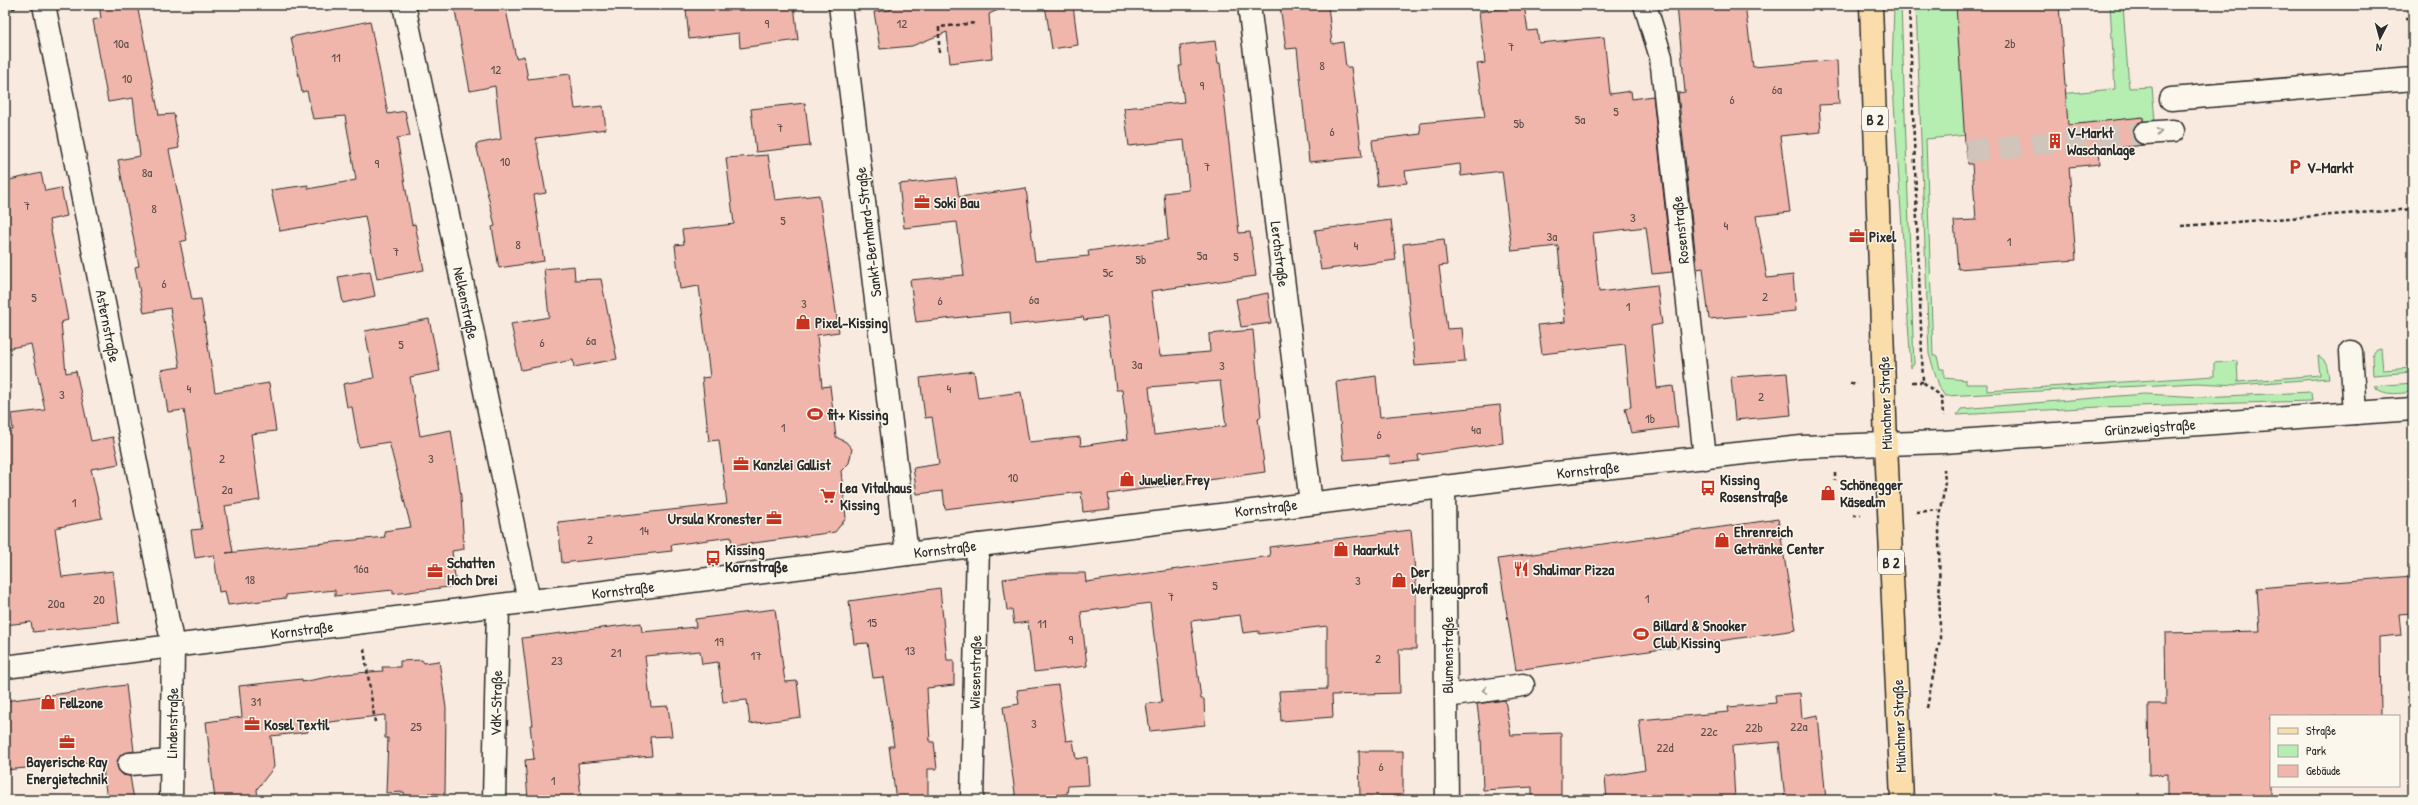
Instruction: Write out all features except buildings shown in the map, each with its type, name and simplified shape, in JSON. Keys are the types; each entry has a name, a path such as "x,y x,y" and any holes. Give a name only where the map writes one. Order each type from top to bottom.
{"main road":[{"name":"Münchner Straße","path":"1871,5 1886,444 1902,800"}],"street":[{"name":"Asternstraße","path":"44,5 172,646"},
{"name":"Nelkenstraße","path":"404,5 529,601"},
{"name":"Sankt-Bernhard-Straße","path":"840,5 907,554"},
{"name":"Lerchstraße","path":"1249,5 1311,503"},
{"name":"Rosenstraße","path":"1645,5 1661,57 1705,458"},
{"path":"2171,99 2413,79"},
{"path":"2145,133 2173,131"},
{"path":"2351,352 2355,413"},
{"name":"Grünzweigstraße","path":"1886,444 1950,441 2413,409"},
{"name":"Kornstraße","path":"5,667 1444,486 1802,447 1886,444"},
{"name":"Blumenstraße","path":"1444,486 1447,800"},
{"name":"Wiesenstraße","path":"972,800 978,545"},
{"name":"VdK-Straße","path":"494,800 498,606"},
{"name":"Lindenstraße","path":"171,800 172,646"},
{"path":"1447,696 1523,684"},
{"path":"129,764 171,761"}],"path":[{"path":"1909,5 1923,382 1942,398"},
{"path":"2405,19 2413,19"},
{"path":"939,52 939,28 974,23"},
{"path":"2181,226 2413,209"},
{"path":"1927,710 1940,640 1939,526 1945,482"},
{"path":"360,623 375,722"}],"green space":[{"path":"1894,5 1901,5 1914,364 1911,368 1892,71"},
{"path":"1916,5 1956,5 2058,94 2115,89 2110,5 2123,5 2129,88 2152,87 2155,121 2144,125 2143,118 1926,139 1933,356 1937,356 1940,369 1944,369 1944,378 1966,380 1966,384 1987,384 1987,391 2214,376 2214,363 2237,361 2238,382 2320,375 2318,356 2325,362 2329,378 2238,385 2197,383 1945,396 1940,389 1929,354"},
{"path":"2381,349 2383,370 2413,368 2413,372 2373,375 2372,356 2377,350"},
{"path":"2413,383 2413,392 2387,393 2382,392 2374,386"},
{"path":"2311,392 2312,401 2100,407 1957,415 1961,409 2144,394 2203,397"}],"tunnel":[{"path":"1966,151 2145,133"}],"place":[{"name":"V-Markt Waschanlage","path":"2055,141"},
{"name":"V-Markt","path":"2295,167"},
{"name":"Soki Bau","path":"922,202"},
{"name":"Pixel","path":"1857,236"},
{"name":"Pixel-Kissing","path":"803,322"},
{"name":"fit+ Kissing","path":"815,414"},
{"name":"Kanzlei Gallist","path":"741,464"},
{"name":"Juwelier Frey","path":"1127,479"},
{"name":"Kissing Rosenstraße","path":"1708,488"},
{"name":"Schönegger Käsealm","path":"1828,493"},
{"name":"Lea Vitalhaus Kissing","path":"828,496"},
{"name":"Ursula Kronester","path":"774,518"},
{"name":"Ehrenreich Getränke Center","path":"1722,540"},
{"name":"Haarkult","path":"1341,549"},
{"name":"Kissing Kornstraße","path":"713,558"},
{"name":"Shalimar Pizza","path":"1521,569"},
{"name":"Schatten Hoch Drei","path":"435,571"},
{"name":"Der Werkzeugprofi","path":"1399,580"},
{"name":"Billard & Snooker Club Kissing","path":"1641,634"},
{"name":"Fellzone","path":"48,702"},
{"name":"Kosel Textil","path":"252,724"},
{"name":"Bayerische Ray Energietechnik","path":"67,742"}]}
